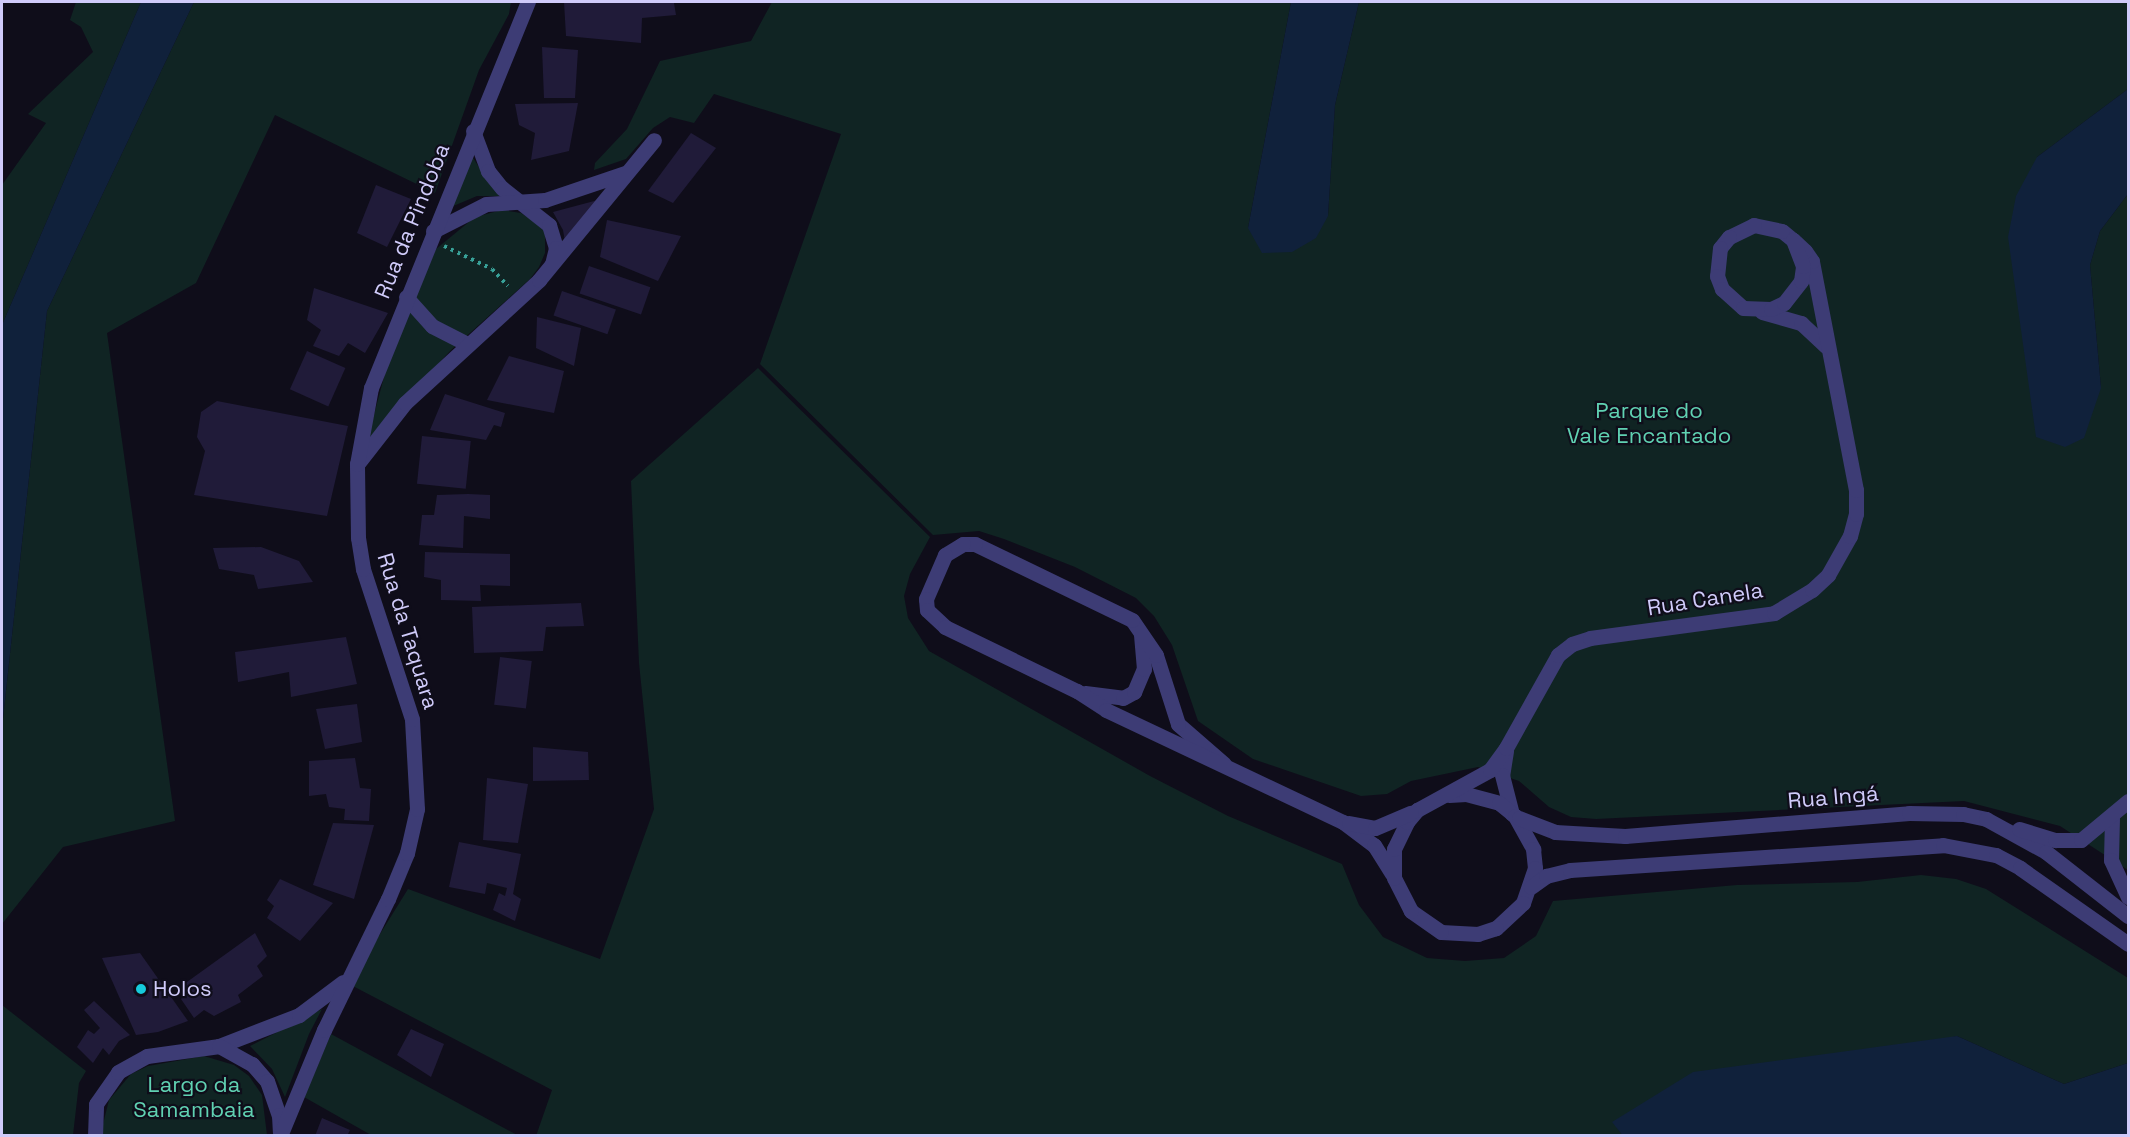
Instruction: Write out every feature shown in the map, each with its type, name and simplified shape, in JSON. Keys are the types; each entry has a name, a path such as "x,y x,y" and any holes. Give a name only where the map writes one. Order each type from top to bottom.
{"street":[{"name":"Rua da Pindoba","path":"357,464 371,388 473,131 528,2"},
{"path":"473,131 488,171 502,188 542,216 555,237 552,264"},
{"path":"357,464 405,403 467,344 518,302 654,140"},
{"path":"431,235 486,204 524,203 572,194 627,173"},
{"name":"Rua Canela","path":"1449,795 1481,777 1506,748 1558,655 1572,644 1774,613 1812,590 1828,575 1850,536 1856,514 1856,490 1826,346 1827,329 1812,261 1792,240 1769,225 1754,225 1735,232 1720,248 1716,262 1722,289 1731,300 1757,311 1801,323 1826,346"},
{"path":"1757,311 1784,303 1801,281 1803,266 1792,240"},
{"path":"406,297 432,326 467,344"},
{"name":"Rua da Taquara","path":"280,1136 348,978 407,853 417,809 412,719 363,569 355,501 357,464"},
{"path":"1224,764 1178,724 1156,655 1140,630 1121,612 991,549 963,544 945,555 926,600 934,620 1077,691 1106,710 1343,822 1374,845 1411,911 1425,923 1460,935 1487,931 1511,917 1531,887 1546,876 1570,870 1943,845 1996,855 2020,868 2128,944"},
{"path":"1077,691 1123,698 1134,692 1144,669 1140,630"},
{"name":"Rua Canela","path":"1506,748 1502,775 1514,815"},
{"path":"1343,822 1375,828 1449,795 1483,796 1514,815 1533,849 1531,887"},
{"path":"1986,819 2069,842 2094,833 2128,801"},
{"path":"1394,878 1394,849 1407,822 1418,810"},
{"name":"Rua Ingá","path":"1514,815 1555,832 1615,836 1909,813 1963,814 1986,819 2046,852 2128,916"},
{"path":"2112,818 2111,860 2128,897"},
{"path":"95,1136 96,1104 118,1072 147,1056 219,1046 299,1016 348,978"},
{"path":"219,1046 252,1064 267,1081 279,1115 280,1136"}],"path":[{"path":"431,235 492,269 518,302"}],"green space":[{"path":"76,2 141,2 2,325 2,185 46,123 28,114 93,52 81,27 70,20"},
{"path":"194,2 511,2 509,14 479,70 435,193 275,115 196,283 107,333 175,821 63,847 2,924 2,728 47,311"},
{"name":"Parque do Vale Encantado","path":"772,2 1291,2 1248,228 1328,216 1335,105 1359,2 2128,2 2128,89 2037,157 2101,388 2090,265 2100,231 2128,194 2128,870 2060,826 1964,801 1596,819 1571,817 1549,807 1519,781 1478,767 1411,781 1387,794 1361,796 1253,759 1198,721 1172,645 1154,616 1136,598 1075,567 979,531 933,535 760,364 841,134 714,94 694,123 670,117 653,128 626,159 594,170 595,163 627,129 660,61 751,41"},
{"path":"470,153 489,183 502,196 477,196 451,207"},
{"path":"502,210 521,213 545,229 545,253 539,267 530,279 451,350 367,441 388,362 436,249 475,217"},
{"path":"758,368 930,537 910,574 904,596 908,618 929,651 1150,776 1228,816 1342,864 1359,905 1383,937 1427,958 1465,961 1504,958 1536,936 1553,901 1737,885 1857,882 1921,875 1956,879 1986,889 2128,978 2128,1063 2064,1084 1957,1036 1613,1122 1623,1136 536,1136 552,1090 349,984 408,889 600,959 654,809 639,663 631,481"},
{"path":"2,1005 86,1071 79,1083 73,1135 2,1135"},
{"path":"322,1009 309,1034 285,1097 272,1069 250,1046"},
{"path":"331,1034 517,1135 371,1135 304,1097"},
{"name":"Largo da Samambaia","path":"204,1056 234,1065 249,1076 262,1095 267,1135 100,1136 109,1100 131,1074 148,1066"}],"water":[{"path":"141,2 194,2 47,311 2,728 2,325"},
{"path":"1291,2 1359,2 1335,105 1328,216 1316,238 1292,252 1262,253 1248,228"},
{"path":"2128,89 2128,194 2100,231 2090,265 2101,388 2084,438 2065,447 2036,437 2008,237 2016,196 2037,157"},
{"path":"1957,1036 2064,1084 2128,1063 2128,1135 1623,1136 1612,1122 1693,1072"}],"building":[{"path":"564,2 674,3 676,15 642,18 641,43 566,36"},
{"path":"542,47 578,50 575,98 544,98"},
{"path":"578,103 569,151 531,160 535,133 519,125 515,104"},
{"path":"691,133 716,148 673,203 648,191"},
{"path":"376,185 411,199 387,247 357,233"},
{"path":"598,200 565,242 563,230 553,212"},
{"path":"607,220 681,236 658,281 600,257"},
{"path":"589,266 650,287 641,315 580,293"},
{"path":"314,288 388,313 365,353 348,343 339,356 313,346 321,330 307,320"},
{"path":"562,291 616,310 607,334 554,316"},
{"path":"537,317 581,328 574,366 536,348"},
{"path":"307,351 345,368 328,406 290,389"},
{"path":"509,356 564,371 554,413 487,400"},
{"path":"445,394 505,413 501,427 494,425 486,440 430,430"},
{"path":"217,401 348,426 327,516 194,495 205,451 197,437 201,412"},
{"path":"422,436 471,441 466,489 417,484"},
{"path":"437,495 490,495 490,519 464,516 463,548 419,545 422,515 434,515"},
{"path":"261,547 299,561 313,582 258,589 254,575 219,569 213,548"},
{"path":"425,552 510,554 510,586 480,585 481,601 441,600 441,580 424,577"},
{"path":"581,603 584,626 546,627 543,651 474,653 472,607"},
{"path":"346,637 357,684 291,697 289,672 238,682 235,652"},
{"path":"500,657 532,661 526,709 494,705"},
{"path":"357,704 362,742 325,749 316,709"},
{"path":"533,747 588,752 589,780 533,781"},
{"path":"355,758 360,788 371,789 369,821 344,820 345,809 329,807 326,794 309,796 309,761"},
{"path":"487,778 528,784 518,843 483,840"},
{"path":"333,823 374,825 354,899 313,885"},
{"path":"459,842 521,854 513,894 521,899 515,921 493,910 499,893 505,896 507,888 487,883 485,894 449,887"},
{"path":"280,879 333,903 300,941 267,918 274,906 267,900"},
{"path":"255,933 267,956 257,966 263,976 238,995 241,1002 214,1016 204,1010 194,1018 181,999 185,994 180,987"},
{"name":"Holos","path":"140,953 188,1021 158,1032 136,1035 102,958"},
{"path":"94,1001 130,1035 119,1041 109,1055 103,1048 93,1063 77,1047 88,1030 94,1034 100,1028 84,1010"},
{"path":"411,1029 444,1044 431,1077 397,1055"},
{"path":"322,1118 350,1130 347,1136 315,1136"}],"place":[{"name":"Holos","path":"141,989"}]}
